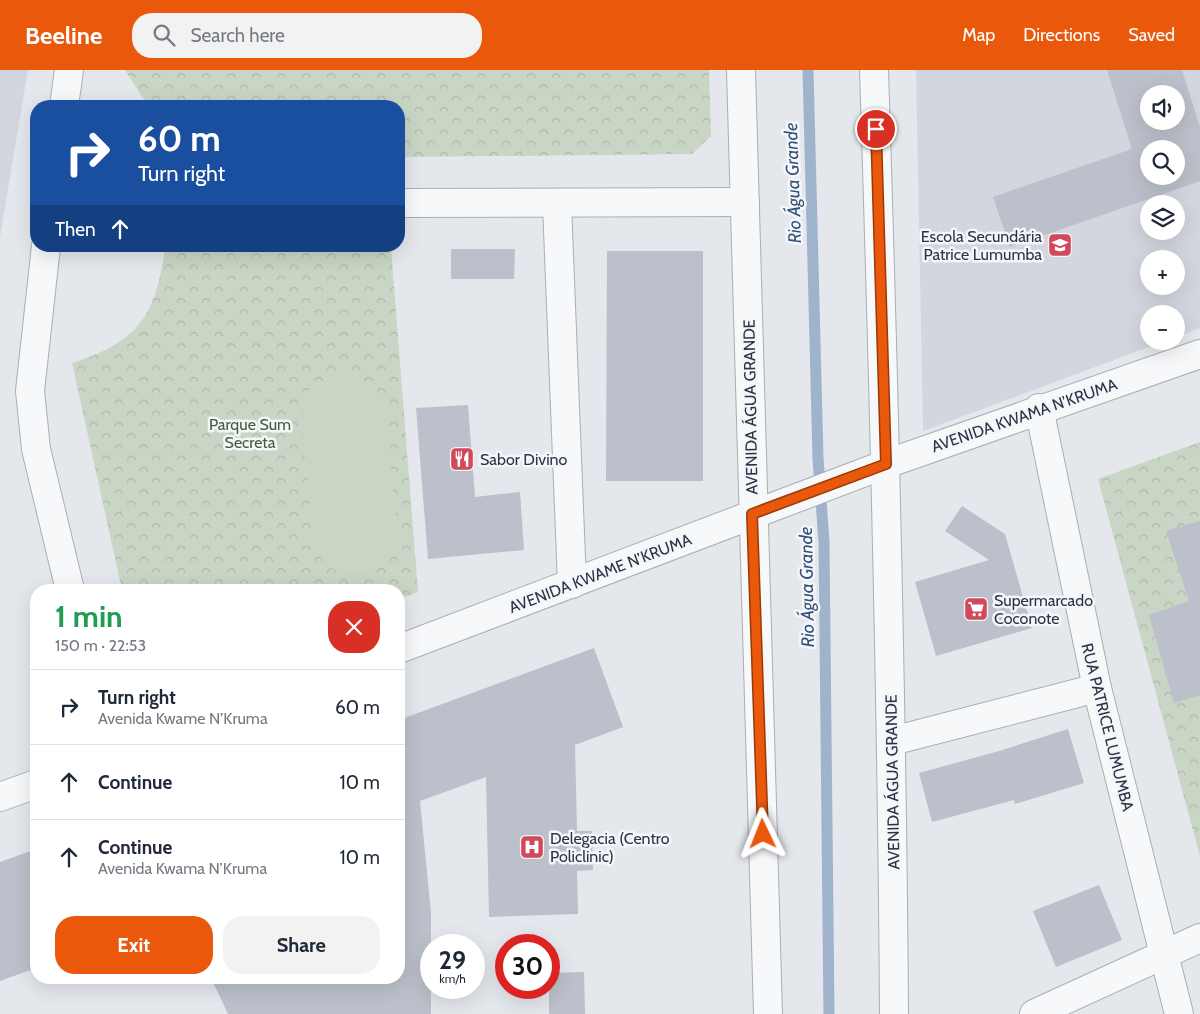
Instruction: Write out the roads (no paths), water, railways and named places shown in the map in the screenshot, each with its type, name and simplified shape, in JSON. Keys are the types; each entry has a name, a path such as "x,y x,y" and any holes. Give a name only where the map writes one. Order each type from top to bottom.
{"street":[{"path":"65,100 69,70"},
{"name":"AVENIDA ÁGUA GRANDE","path":"741,70 752,514 768,1014"},
{"name":"AVENIDA ÁGUA GRANDE","path":"874,70 892,741 894,1014"},
{"path":"405,203 745,202"},
{"path":"557,204 572,584"},
{"path":"45,252 30,401 36,449 69,584"},
{"name":"AVENIDA KWAMA N’KRUMA","path":"800,497 1039,408 1200,354"},
{"name":"RUA PATRICE LUMUMBA","path":"1039,408 1097,688 1179,1014"},
{"name":"AVENIDA KWAME N’KRUMA","path":"405,647 800,497"},
{"path":"892,741 1097,688"},
{"path":"0,797 30,786"},
{"path":"1034,1014 1200,938"}],"waterway":[{"name":"Rio Água Grande","path":"808,70 818,458 824,542 829,1014"}],"place":[{"name":"Escola Secundária Patrice Lumumba","path":"1060,245"},
{"name":"Sabor Divino","path":"462,459"},
{"name":"Supermarcado Coconote","path":"976,609"},
{"name":"Delegacia (Centro Policlinic)","path":"532,847"}],"park label":[{"name":"Parque Sum Secreta","path":"250,433"}]}
